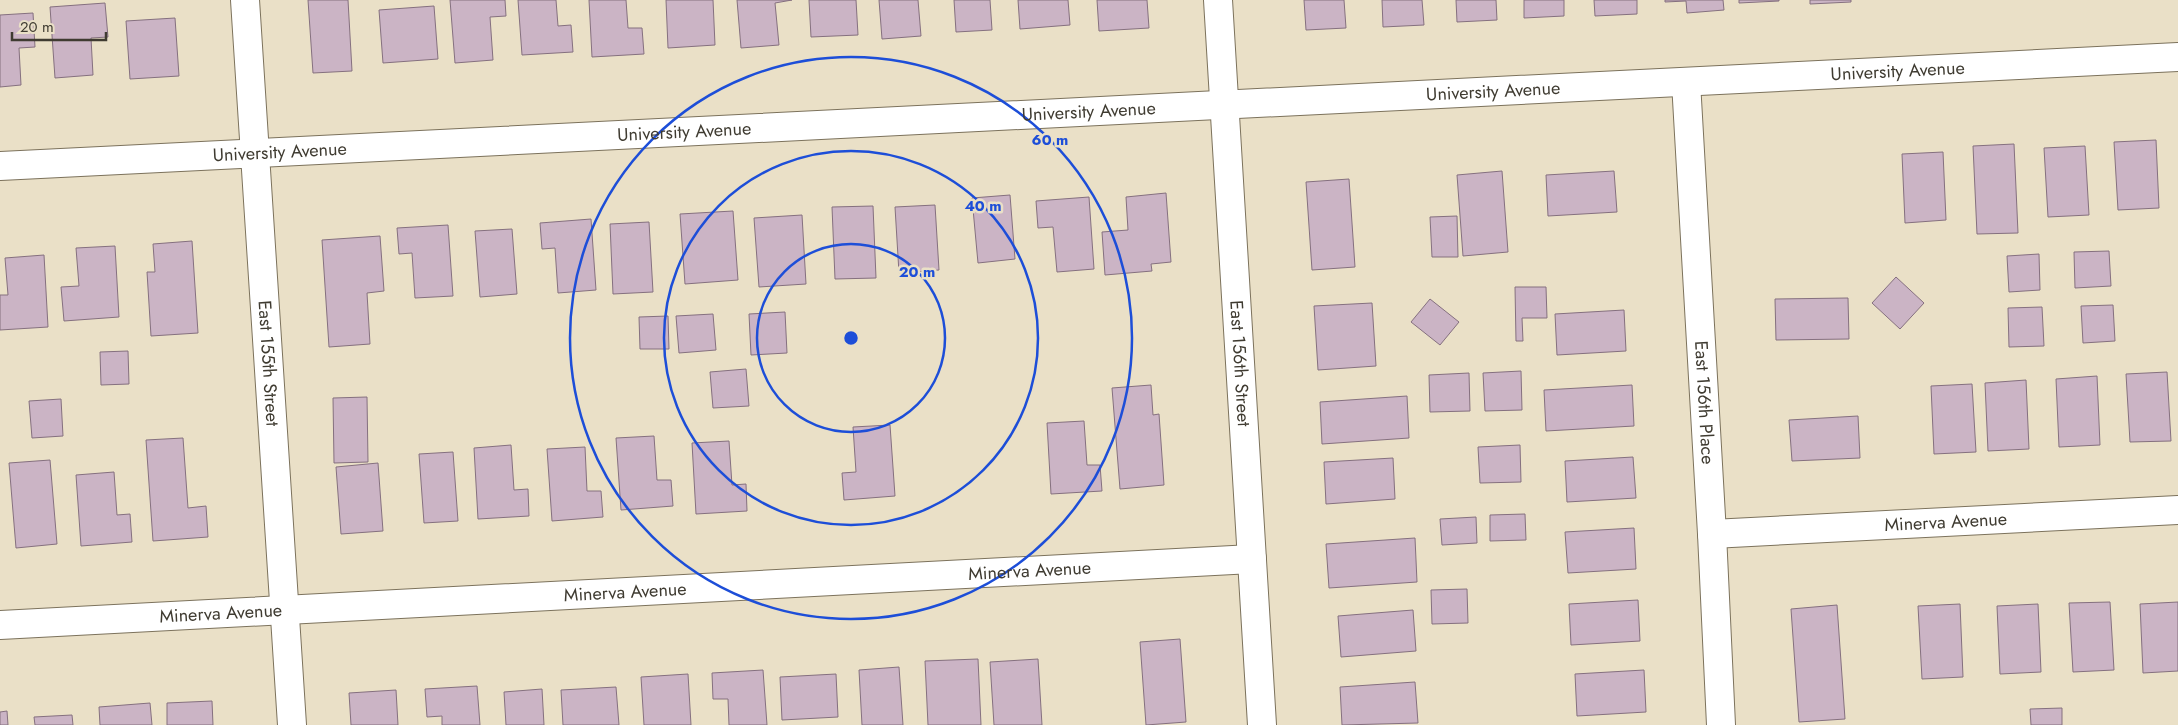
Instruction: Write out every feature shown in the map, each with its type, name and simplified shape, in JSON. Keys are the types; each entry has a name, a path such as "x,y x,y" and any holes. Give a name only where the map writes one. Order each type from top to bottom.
{"street":[{"name":"East 155th Street","path":"245,0 292,725"},
{"name":"East 156th Street","path":"1218,0 1262,725"},
{"name":"University Avenue","path":"0,166 2178,57"},
{"name":"East 156th Place","path":"1686,82 1722,725"},
{"name":"Minerva Avenue","path":"1712,534 2178,510"},
{"name":"Minerva Avenue","path":"0,624 1252,559"}],"building":[{"path":"308,0 348,0 352,71 313,73"},
{"path":"450,0 505,0 506,16 490,17 493,60 455,63"},
{"path":"518,0 556,0 558,26 571,25 573,52 522,55"},
{"path":"589,0 626,0 628,28 642,28 644,54 592,57"},
{"path":"666,0 713,0 715,45 668,48"},
{"path":"737,0 792,0 775,3 779,45 741,48"},
{"path":"809,0 856,0 858,35 811,37"},
{"path":"879,0 918,0 921,36 882,39"},
{"path":"954,0 990,0 992,30 956,32"},
{"path":"1018,0 1068,0 1070,25 1020,29"},
{"path":"1097,0 1147,0 1149,28 1099,31"},
{"path":"1304,0 1344,0 1346,28 1306,30"},
{"path":"1382,0 1422,0 1424,25 1383,27"},
{"path":"1456,0 1496,0 1497,20 1457,22"},
{"path":"1524,0 1564,0 1564,16 1524,18"},
{"path":"1594,0 1637,0 1637,14 1595,16"},
{"path":"1665,0 1723,0 1724,10 1687,13 1686,1 1665,2"},
{"path":"1739,0 1779,0 1779,1 1739,3"},
{"path":"1810,0 1851,0 1851,2 1810,4"},
{"path":"105,3 108,37 91,38 93,75 55,78 50,7"},
{"path":"434,6 438,59 383,63 379,10"},
{"path":"33,13 35,47 19,48 21,85 0,87 0,15"},
{"path":"175,18 179,76 130,79 126,21"},
{"path":"2156,140 2159,208 2118,210 2114,142"},
{"path":"2014,144 2018,233 1977,234 1973,146"},
{"path":"2085,146 2089,215 2048,217 2044,148"},
{"path":"1943,152 1946,220 1905,223 1902,154"},
{"path":"1502,171 1508,252 1463,256 1457,175"},
{"path":"1614,171 1617,212 1548,216 1546,175"},
{"path":"1349,179 1355,267 1312,270 1306,182"},
{"path":"1166,193 1171,262 1151,264 1152,271 1105,275 1102,232 1128,230 1126,197"},
{"path":"1010,195 1015,259 978,263 972,198"},
{"path":"1089,197 1094,269 1057,272 1053,227 1038,228 1036,201"},
{"path":"935,205 939,270 899,273 895,207"},
{"path":"873,206 876,278 835,279 832,207"},
{"path":"733,211 738,280 685,284 680,214"},
{"path":"802,215 806,284 759,287 754,218"},
{"path":"1457,216 1458,257 1432,257 1430,217"},
{"path":"591,219 596,290 558,293 555,248 542,249 540,223"},
{"path":"649,222 653,292 613,294 610,224"},
{"path":"448,225 453,296 415,298 412,253 399,254 397,228"},
{"path":"512,229 517,294 480,297 475,231"},
{"path":"380,236 384,291 367,293 370,344 329,347 322,240"},
{"path":"192,241 198,333 151,336 147,272 155,272 153,244"},
{"path":"115,246 119,317 64,321 61,287 79,286 76,248"},
{"path":"2109,251 2111,286 2075,288 2074,252"},
{"path":"2039,254 2040,290 2009,292 2007,256"},
{"path":"44,255 48,327 0,330 0,295 8,295 5,258"},
{"path":"1896,277 1924,303 1900,329 1872,303"},
{"path":"1515,287 1546,287 1547,318 1522,318 1523,341 1516,341"},
{"path":"1848,298 1849,339 1776,340 1775,299"},
{"path":"1430,299 1459,322 1440,345 1411,322"},
{"path":"1372,303 1376,366 1318,370 1314,306"},
{"path":"2113,305 2115,341 2083,343 2081,306"},
{"path":"2042,307 2044,346 2009,347 2008,308"},
{"path":"1624,310 1626,351 1557,355 1555,314"},
{"path":"785,312 787,353 751,355 749,314"},
{"path":"713,314 716,350 679,353 676,316"},
{"path":"668,316 669,349 640,349 639,317"},
{"path":"128,351 129,384 101,385 100,352"},
{"path":"746,369 749,406 713,408 710,372"},
{"path":"1521,371 1522,410 1485,411 1483,373"},
{"path":"2167,372 2171,441 2130,442 2126,374"},
{"path":"1469,373 1470,411 1430,412 1429,375"},
{"path":"2097,376 2100,445 2059,447 2056,379"},
{"path":"2026,380 2029,449 1988,451 1985,383"},
{"path":"1972,384 1976,452 1934,454 1931,386"},
{"path":"1151,385 1153,415 1159,414 1164,485 1120,489 1112,388"},
{"path":"1632,385 1634,426 1546,431 1544,390"},
{"path":"1407,396 1409,438 1322,444 1320,402"},
{"path":"367,397 368,462 334,463 333,398"},
{"path":"61,399 63,436 32,438 29,401"},
{"path":"1858,416 1860,458 1792,461 1789,420"},
{"path":"1084,421 1087,465 1100,465 1102,491 1051,494 1047,423"},
{"path":"890,425 895,496 844,500 842,473 856,472 853,427"},
{"path":"654,436 657,480 671,480 673,506 621,510 616,438"},
{"path":"183,438 188,508 206,506 208,537 153,541 146,440"},
{"path":"729,441 732,485 746,484 747,511 696,514 692,443"},
{"path":"511,445 514,490 528,489 529,516 478,519 474,448"},
{"path":"1520,445 1521,482 1480,483 1478,447"},
{"path":"585,447 587,491 601,491 603,517 552,521 547,449"},
{"path":"453,452 458,521 424,523 419,454"},
{"path":"1633,457 1636,498 1567,502 1565,461"},
{"path":"1393,458 1395,499 1326,504 1324,462"},
{"path":"50,460 57,544 16,548 9,463"},
{"path":"378,463 383,531 341,534 336,467"},
{"path":"114,472 117,515 130,514 132,542 81,546 76,475"},
{"path":"1525,514 1526,540 1490,541 1490,515"},
{"path":"1476,517 1477,543 1442,545 1440,519"},
{"path":"1634,528 1636,569 1568,573 1565,532"},
{"path":"1415,538 1417,582 1329,588 1326,544"},
{"path":"1467,589 1468,623 1432,624 1431,590"},
{"path":"1638,600 1640,641 1571,645 1569,604"},
{"path":"2110,602 2114,670 2073,672 2069,603"},
{"path":"2178,602 2178,671 2143,673 2140,604"},
{"path":"1960,604 1963,677 1922,679 1918,606"},
{"path":"2038,604 2041,672 2000,674 1997,606"},
{"path":"1837,605 1845,719 1799,722 1791,609"},
{"path":"1413,610 1416,651 1341,657 1338,616"},
{"path":"1180,639 1186,722 1146,725 1140,642"},
{"path":"978,659 981,725 928,725 925,661"},
{"path":"1038,659 1042,725 994,725 990,662"},
{"path":"899,667 903,725 862,725 859,670"},
{"path":"763,670 767,725 729,725 728,699 713,699 712,673"},
{"path":"1644,670 1646,712 1577,716 1575,674"},
{"path":"688,674 691,725 644,725 641,677"},
{"path":"836,674 838,717 782,720 780,677"},
{"path":"1415,682 1418,723 1342,725 1340,687"},
{"path":"477,686 480,725 442,725 442,716 427,717 425,689"},
{"path":"616,687 619,725 563,725 561,690"},
{"path":"542,689 544,725 506,725 504,692"},
{"path":"396,690 398,725 351,725 349,693"},
{"path":"212,701 213,725 167,725 167,703"},
{"path":"150,703 152,725 100,725 99,707"},
{"path":"2062,708 2062,725 2031,725 2030,709"},
{"path":"7,711 8,725 0,725 0,712"},
{"path":"72,715 73,725 35,725 34,717"}]}
